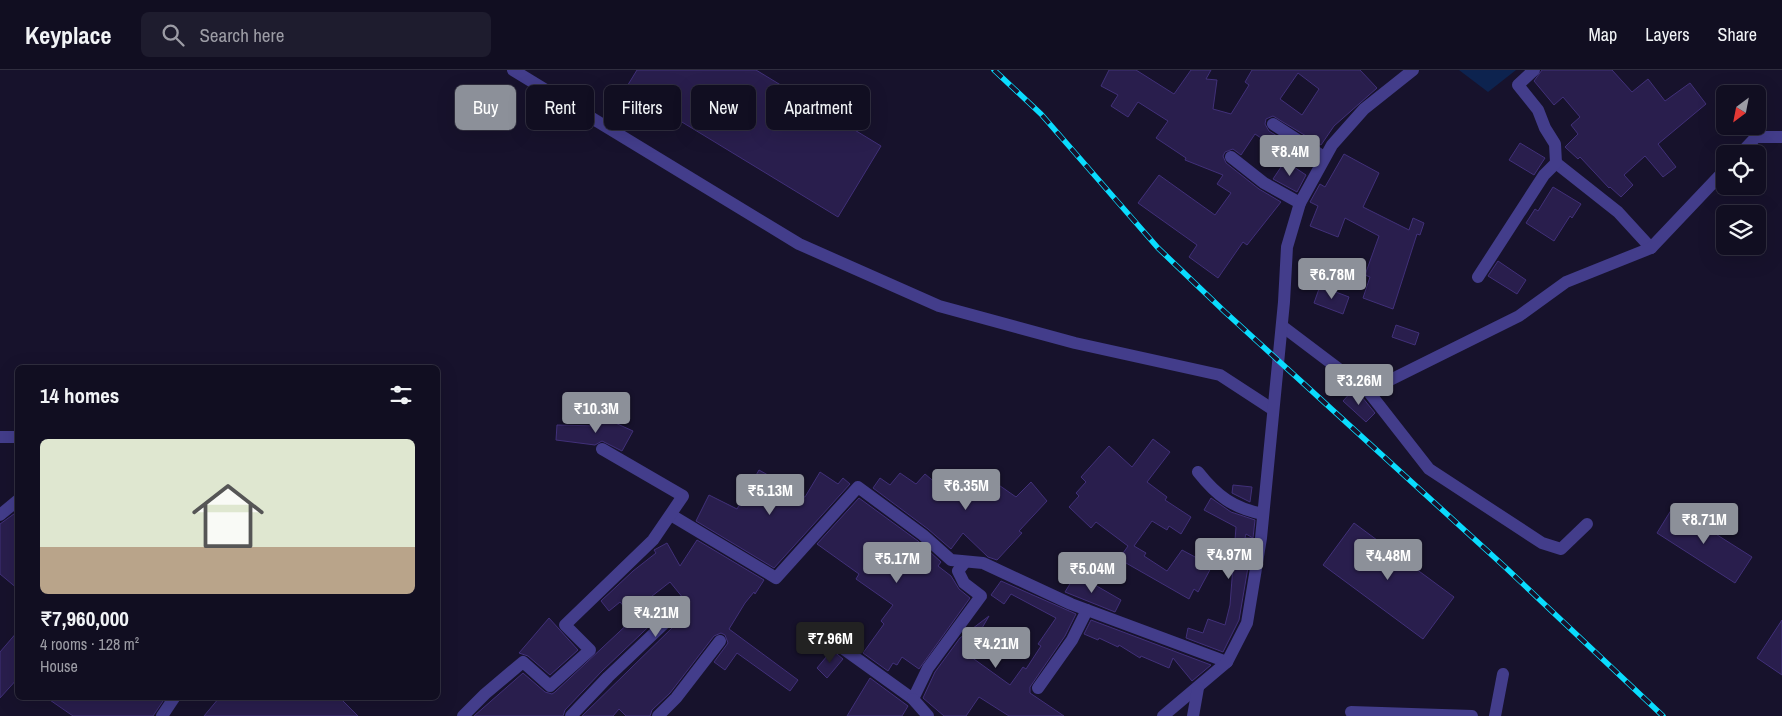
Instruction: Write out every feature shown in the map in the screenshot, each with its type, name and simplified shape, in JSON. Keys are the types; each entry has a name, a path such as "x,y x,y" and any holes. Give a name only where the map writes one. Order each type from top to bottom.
{"street":[{"path":"513,70 808,248 939,306 1075,343 1220,375 1272,409"},
{"path":"1163,716 1227,662 1247,623 1263,514 1272,409 1282,326 1287,247 1300,203 1332,145 1364,109 1413,70"},
{"path":"1478,277 1544,175 1556,163 1555,144 1545,128 1538,110 1518,85 1534,70"},
{"path":"1273,124 1324,157"},
{"path":"1748,145 1756,137 1782,137"},
{"path":"1230,157 1264,183 1300,203"},
{"path":"1556,163 1618,212 1651,248"},
{"path":"1368,391 1519,316 1566,282 1651,248 1716,179"},
{"path":"1282,326 1368,391 1429,469 1542,544 1561,549 1587,524"},
{"path":"0,437 15,437"},
{"path":"463,716 485,694 523,662 550,686 590,650 565,625 653,540 683,496 602,449"},
{"path":"1198,472 1213,491 1242,510 1263,514"},
{"path":"671,515 776,578 858,487 923,534 951,560 983,563 1087,610 1227,662"},
{"path":"0,515 15,502"},
{"path":"913,698 928,668 981,596 964,583 958,571 965,562"},
{"path":"1038,688 1072,640 1087,610"},
{"path":"571,716 608,677 669,620"},
{"path":"658,716 676,698 720,641"},
{"path":"838,645 913,698 928,716"},
{"path":"1495,716 1503,674"},
{"path":"1193,716 1198,688"},
{"path":"163,715 173,700"},
{"path":"1351,712 1472,716"}],"water":[{"path":"1459,70 1516,70 1488,92"}],"building":[{"path":"637,70 756,70 781,85 766,85 766,130 855,130 881,146 838,217 695,130 756,130 756,85 691,85 691,128 681,121 681,85 628,85"},
{"path":"1109,70 1136,70 1174,94 1191,70 1211,70 1206,79 1217,80 1213,109 1231,114 1249,85 1245,82 1252,70 1360,70 1377,88 1334,126 1321,145 1273,116 1266,119 1265,124 1269,131 1285,141 1279,150 1255,134 1241,155 1233,149 1225,152 1223,156 1226,163 1259,189 1281,202 1247,245 1243,242 1218,278 1189,257 1197,245 1138,203 1159,175 1215,215 1231,193 1217,184 1223,175 1185,160 1186,158 1156,138 1168,121 1138,102 1128,117 1111,106 1118,95 1101,86","holes":["1298,73 1319,89 1302,115 1280,99"]},
{"path":"1542,70 1612,70 1632,92 1648,79 1665,101 1690,83 1706,104 1658,144 1676,167 1663,177 1645,156 1624,175 1633,185 1621,197 1609,188 1580,157 1578,159 1565,147 1578,134 1571,125 1580,117 1563,97 1554,105 1534,81"},
{"path":"1520,143 1545,158 1534,175 1509,160"},
{"path":"1344,154 1379,173 1363,207 1409,230 1413,218 1424,223 1420,235 1417,234 1393,309 1363,298 1370,277 1365,275 1379,236 1345,218 1338,237 1310,226 1318,206 1310,202 1320,184 1325,187"},
{"path":"1285,161 1306,175 1297,192 1273,179"},
{"path":"1553,187 1581,204 1572,218 1570,216 1554,241 1526,223 1535,209 1538,211"},
{"path":"1498,261 1526,280 1517,294 1488,276"},
{"path":"1320,286 1349,297 1343,314 1314,303"},
{"path":"1396,325 1419,333 1415,345 1392,337"},
{"path":"1353,390 1362,397 1375,413 1366,422 1343,401"},
{"path":"602,417 633,431 622,451 602,441 595,445 556,440 557,425 598,426"},
{"path":"1153,439 1170,452 1147,482 1167,497 1165,500 1191,517 1181,534 1169,526 1167,530 1152,521 1134,546 1146,553 1144,556 1167,571 1182,550 1212,566 1198,592 1194,589 1189,599 1119,559 1128,546 1096,522 1091,528 1069,507 1079,496 1076,493 1086,482 1081,477 1109,446 1132,467"},
{"path":"759,470 775,479 771,486 805,497 820,472 838,484 843,478 850,484 774,568 696,521 709,495 737,509"},
{"path":"900,473 916,484 925,474 949,494 964,478 983,496 993,481 1016,497 1031,482 1047,501 1019,531 1022,533 997,560 988,557 963,533 951,549 928,529 873,488 880,478 890,485"},
{"path":"1233,485 1252,487 1250,502 1232,493"},
{"path":"859,498 918,541 941,562 938,566 951,576 959,589 970,598 919,669 902,657 897,665 893,663 888,671 863,653 884,624 881,621 893,605 856,579 859,574 817,544"},
{"path":"1211,498 1231,512 1255,520 1253,538 1239,620 1223,652 1186,638 1188,628 1203,633 1208,619 1225,625 1230,605 1236,527 1204,510","holes":["1246,534 1253,538 1245,538"]},
{"path":"1673,507 1752,557 1735,583 1657,533"},
{"path":"15,513 15,586 0,574 0,524"},
{"path":"1354,523 1454,597 1423,639 1323,565"},
{"path":"697,540 764,580 755,594 754,592 745,603 729,629 798,680 790,691 737,653 725,670 714,662 728,643 725,635 721,633 714,636 670,693 652,710 650,716 626,716 619,709 613,716 582,716 675,625 688,604 670,582 647,600 662,614 602,671 565,710 563,716 474,716 523,673 545,692 552,694 555,692 634,618 620,602 609,611 601,601 633,571 656,553 654,550 667,543 680,566"},
{"path":"1076,574 1121,600 1115,612 1065,592"},
{"path":"1001,581 1076,614 1065,636 1030,687 1030,693 1064,716 1009,716 979,697 966,716 944,716 923,698 935,672 960,638 989,616 967,654 1010,685 1023,667 1026,669 1041,646 1038,644 1056,618 1011,594 1004,604 991,595"},
{"path":"549,618 578,650 550,675 528,656 519,653"},
{"path":"1091,620 1211,665 1192,681 1173,658 1169,668 1141,656 1140,658 1119,645 1118,647 1099,638 1098,640 1084,634"},
{"path":"1782,620 1782,675 1757,658"},
{"path":"15,634 15,681 0,698 0,652"},
{"path":"832,650 843,659 827,678 817,668"},
{"path":"870,678 908,706 902,716 847,716"},
{"path":"50,700 164,700 153,716 73,716"},
{"path":"217,700 342,700 358,716 204,716"}],"railway":[{"path":"994,70 1041,114 1158,248 1225,312 1505,567 1663,716"}]}
